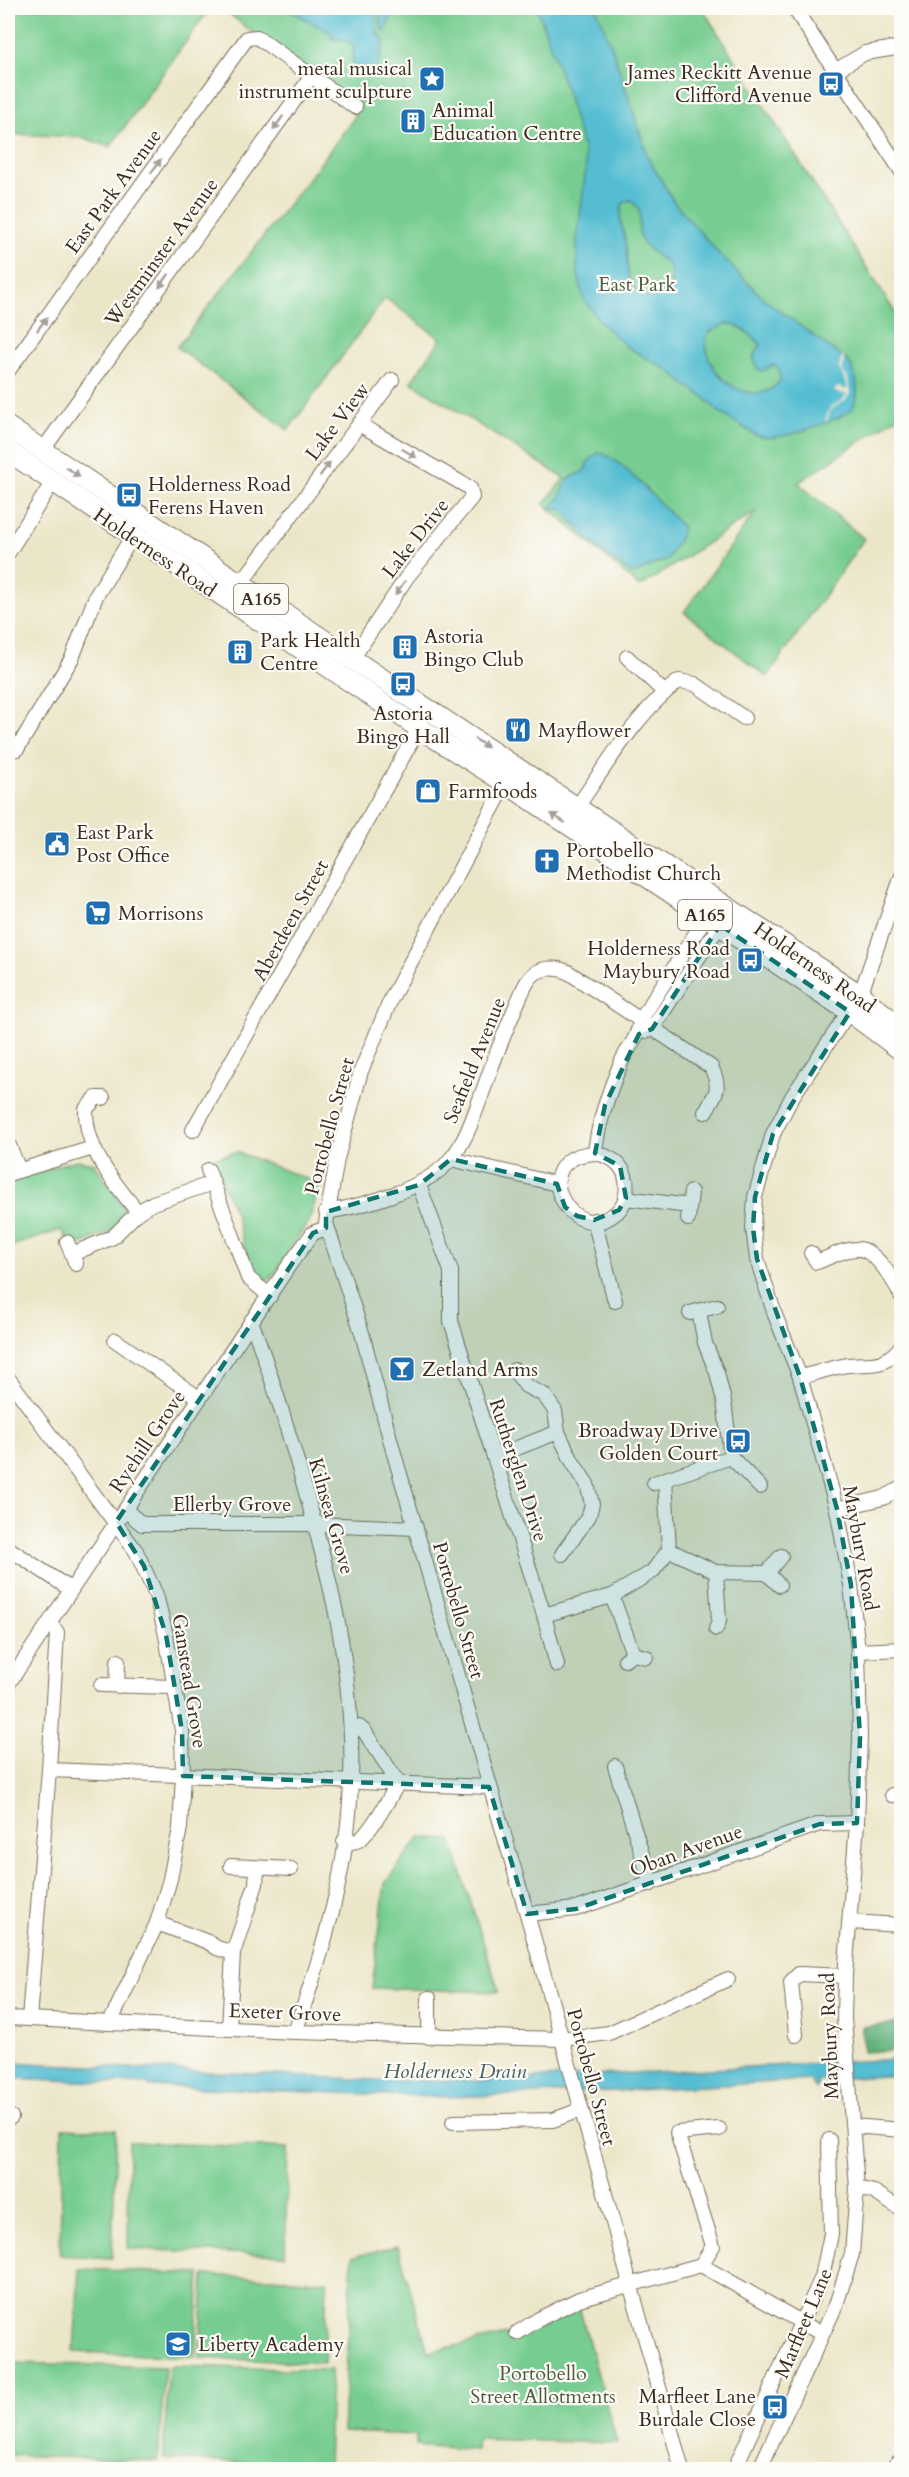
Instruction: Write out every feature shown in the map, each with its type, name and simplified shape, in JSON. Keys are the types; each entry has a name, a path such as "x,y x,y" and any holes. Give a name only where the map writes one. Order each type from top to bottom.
{"highway":[{"name":"Holderness Road","path":"8,427 352,659 577,807 902,1052"},
{"name":"Holderness Road","path":"8,451 132,537 419,728 718,912 860,995 902,1029"}],"street":[{"path":"794,8 902,172"},
{"name":"East Park Avenue","path":"8,371 247,38 257,37 312,76"},
{"path":"835,71 865,53 902,47"},
{"path":"312,76 355,107"},
{"name":"Westminster Avenue","path":"42,451 312,76"},
{"name":"Lake View","path":"228,601 392,380"},
{"name":"Lake Drive","path":"352,659 407,577 472,497 470,488 359,424"},
{"path":"8,553 52,483"},
{"path":"12,749 72,658 96,596 132,537"},
{"path":"627,657 664,692"},
{"path":"577,807 620,746 664,692 679,681 695,684 744,718"},
{"name":"Aberdeen Street","path":"194,1130 419,728"},
{"name":"Portobello Street","path":"506,783 392,999 361,1071 337,1159 326,1212 326,1228 362,1333 630,2285 660,2362 682,2469"},
{"name":"Maybury Road","path":"853,2126 844,1976 857,1823 860,1737 858,1651 851,1585 837,1509 800,1377 775,1315 757,1259 753,1228 755,1197 763,1164 777,1126 792,1097 860,995 902,876"},
{"path":"595,1153 605,1106 622,1060 718,912"},
{"name":"Seafield Avenue","path":"326,1212 364,1203 419,1185 432,1178 451,1159 466,1135 502,1038 533,975 547,969 561,968 644,1028"},
{"path":"644,1028 711,1067 717,1079 717,1092 711,1106"},
{"path":"92,1099 86,1109 86,1120 93,1148 138,1212"},
{"path":"8,1143 13,1172 93,1148"},
{"path":"595,1153 609,1157 621,1166 626,1182 626,1198 619,1210 612,1216 594,1220 577,1216 565,1208 557,1184 561,1170 570,1160 582,1154 595,1153"},
{"path":"451,1159 557,1184"},
{"path":"72,1254 113,1237 138,1212 211,1177 248,1278 270,1296"},
{"name":"Rutherglen Drive","path":"419,1185 451,1271 451,1321 544,1615 556,1665"},
{"path":"626,1198 689,1206"},
{"path":"594,1220 615,1301"},
{"name":"Ryehill Grove","path":"8,1684 251,1321 313,1233 326,1228"},
{"path":"811,1253 817,1262 855,1248 863,1250 877,1260 895,1282 902,1297"},
{"path":"717,1306 694,1313 717,1373 724,1401 731,1457 758,1480"},
{"name":"Kilnsea Grove","path":"251,1321 268,1362 315,1524 344,1646 351,1728 351,1782 344,1841 325,1937 295,2032"},
{"path":"115,1340 199,1398"},
{"path":"800,1377 843,1365 872,1365 894,1355 902,1345"},
{"path":"514,1370 526,1386 544,1395 555,1411 558,1432 572,1461 587,1484 592,1504 590,1516 562,1554"},
{"name":"Ganstead Grove","path":"8,1378 117,1522 136,1551 156,1595 166,1635 182,1731 183,1776 180,1828 170,1879 157,1923 110,2023"},
{"path":"494,1457 558,1432"},
{"path":"544,1615 612,1596 652,1572 669,1550 660,1481 731,1457"},
{"path":"837,1509 883,1498 902,1488"},
{"name":"Ellerby Grove","path":"125,1510 142,1524 315,1524 416,1528"},
{"path":"8,1548 70,1589"},
{"path":"669,1550 716,1572 767,1573 778,1586"},
{"path":"767,1573 781,1556"},
{"path":"716,1572 723,1624"},
{"path":"612,1596 635,1657"},
{"path":"29,2019 50,1770 57,1632 49,1623"},
{"path":"858,1651 902,1649"},
{"path":"117,1686 118,1661"},
{"path":"101,1685 175,1687"},
{"path":"351,1728 359,1727 365,1732 398,1784"},
{"path":"615,1766 651,1884"},
{"path":"50,1770 489,1786"},
{"path":"344,1841 353,1842 360,1839 388,1802 398,1784"},
{"name":"Oban Avenue","path":"527,1914 576,1909 820,1824 857,1823"},
{"path":"231,1866 291,1869"},
{"path":"229,2029 233,1953 256,1884 257,1868"},
{"path":"850,1922 902,1925"},
{"path":"157,1923 233,1953"},
{"path":"796,2034 791,1982 799,1974 844,1976"},
{"name":"Exeter Grove","path":"8,2018 295,2032 561,2039 609,2033 728,1979"},
{"path":"429,1998 429,2037"},
{"path":"453,2122 553,2120 578,2104"},
{"path":"853,2126 902,2130"},
{"name":"Marfleet Lane","path":"759,2469 836,2305 852,2254 857,2188 853,2126"},
{"path":"517,2333 579,2299 701,2265 713,2246 677,2133 719,2129"},
{"path":"734,2469 822,2277 831,2234 829,2140"},
{"path":"857,2188 874,2192 902,2210"},
{"path":"701,2265 822,2334"},
{"path":"890,2469 902,2458"}],"highlighted area":[{"path":"720,925 850,1012 773,1134 755,1197 753,1228 757,1259 800,1377 837,1509 851,1585 860,1737 857,1823 820,1824 576,1909 527,1914 489,1787 183,1776 182,1731 166,1635 144,1566 116,1522 313,1233 326,1228 326,1212 419,1185 451,1159 557,1184 565,1207 577,1216 594,1220 619,1210 626,1198 620,1166 595,1153 605,1105 639,1034 652,1029"}],"green space":[{"path":"8,8 210,8 110,147 82,137 8,134"},
{"name":"East Park","path":"222,8 702,8 901,322 901,414 798,483 864,539 767,677 684,612 756,511 640,587 544,504 564,478 411,382 441,339 385,298 288,430 177,347 356,115"},
{"path":"237,1152 320,1184 310,1219 271,1279 261,1279 251,1270 235,1213 211,1158"},
{"path":"77,1160 94,1163 124,1208 124,1220 119,1228 73,1247 61,1230 8,1247 8,1179"},
{"path":"420,1837 451,1840 499,1992 372,1988 385,1883"},
{"path":"901,2023 901,2050 863,2052 862,2027"},
{"path":"62,2128 116,2130 112,2258 60,2255"},
{"path":"129,2142 288,2148 285,2255 128,2249"},
{"name":"Portobello Street Allotments","path":"398,2246 428,2352 543,2327 578,2303 617,2443 477,2439 476,2450 416,2445 416,2435 343,2432 352,2257"},
{"path":"79,2269 200,2274 195,2357 74,2352"},
{"path":"204,2275 327,2281 324,2363 200,2358"},
{"path":"10,2363 165,2367 158,2461 8,2455"},
{"path":"169,2366 331,2370 328,2467 163,2459"}],"water":[{"path":"286,8 394,8 385,32 381,29 380,11 376,11 377,32 384,41 377,69 352,66 354,45 338,38 336,41 331,38 333,34"},
{"path":"537,8 596,8 612,47 648,158 674,202 718,253 765,300 848,361 857,385 856,398 851,410 832,420 791,434 778,437 757,436 719,412 670,371 627,347 603,325 586,303 577,268 577,241 586,168 584,152 565,87","holes":["631,200 639,209 641,239 668,265 671,271 672,279 669,290 656,297 637,291 629,279 621,209 623,203","726,324 741,328 761,345 753,357 758,369 762,371 774,365 779,369 780,381 768,390 755,393 741,390 718,373 710,360 706,347 708,333"]},
{"path":"598,453 617,462 629,472 682,527 679,540 667,560 633,574 594,545 562,509 550,509 560,497 567,480 584,471 588,462"},
{"path":"901,2059 902,2075 817,2080 818,2087 815,2088 810,2080 617,2091 448,2097 150,2086 8,2078 8,2062 376,2080 485,2081"}],"pier":[{"path":"842,356 844,358 842,371 848,378 850,393 845,401 831,409 825,422 830,407 842,401 847,394 837,393 834,390 839,387 847,390 847,384 839,368"}],"place":[{"name":"metal musical instrument sculpture","path":"432,79"},
{"name":"James Reckitt Avenue Clifford Avenue","path":"831,84"},
{"name":"Animal Education Centre","path":"413,121"},
{"name":"Holderness Road Ferens Haven","path":"129,495"},
{"name":"Astoria Bingo Club","path":"405,647"},
{"name":"Park Health Centre","path":"240,652"},
{"name":"Astoria Bingo Hall","path":"403,684"},
{"name":"Mayflower","path":"518,730"},
{"name":"Farmfoods","path":"428,791"},
{"name":"East Park Post Office","path":"57,844"},
{"name":"Portobello Methodist Church","path":"547,861"},
{"name":"Morrisons","path":"98,913"},
{"name":"Holderness Road Maybury Road","path":"750,960"},
{"name":"Zetland Arms","path":"402,1369"},
{"name":"Broadway Drive Golden Court","path":"738,1441"},
{"name":"Liberty Academy","path":"178,2344"},
{"name":"Marfleet Lane Burdale Close","path":"775,2407"}],"water label":[{"name":"Holderness Drain","path":"455,2071"}]}
